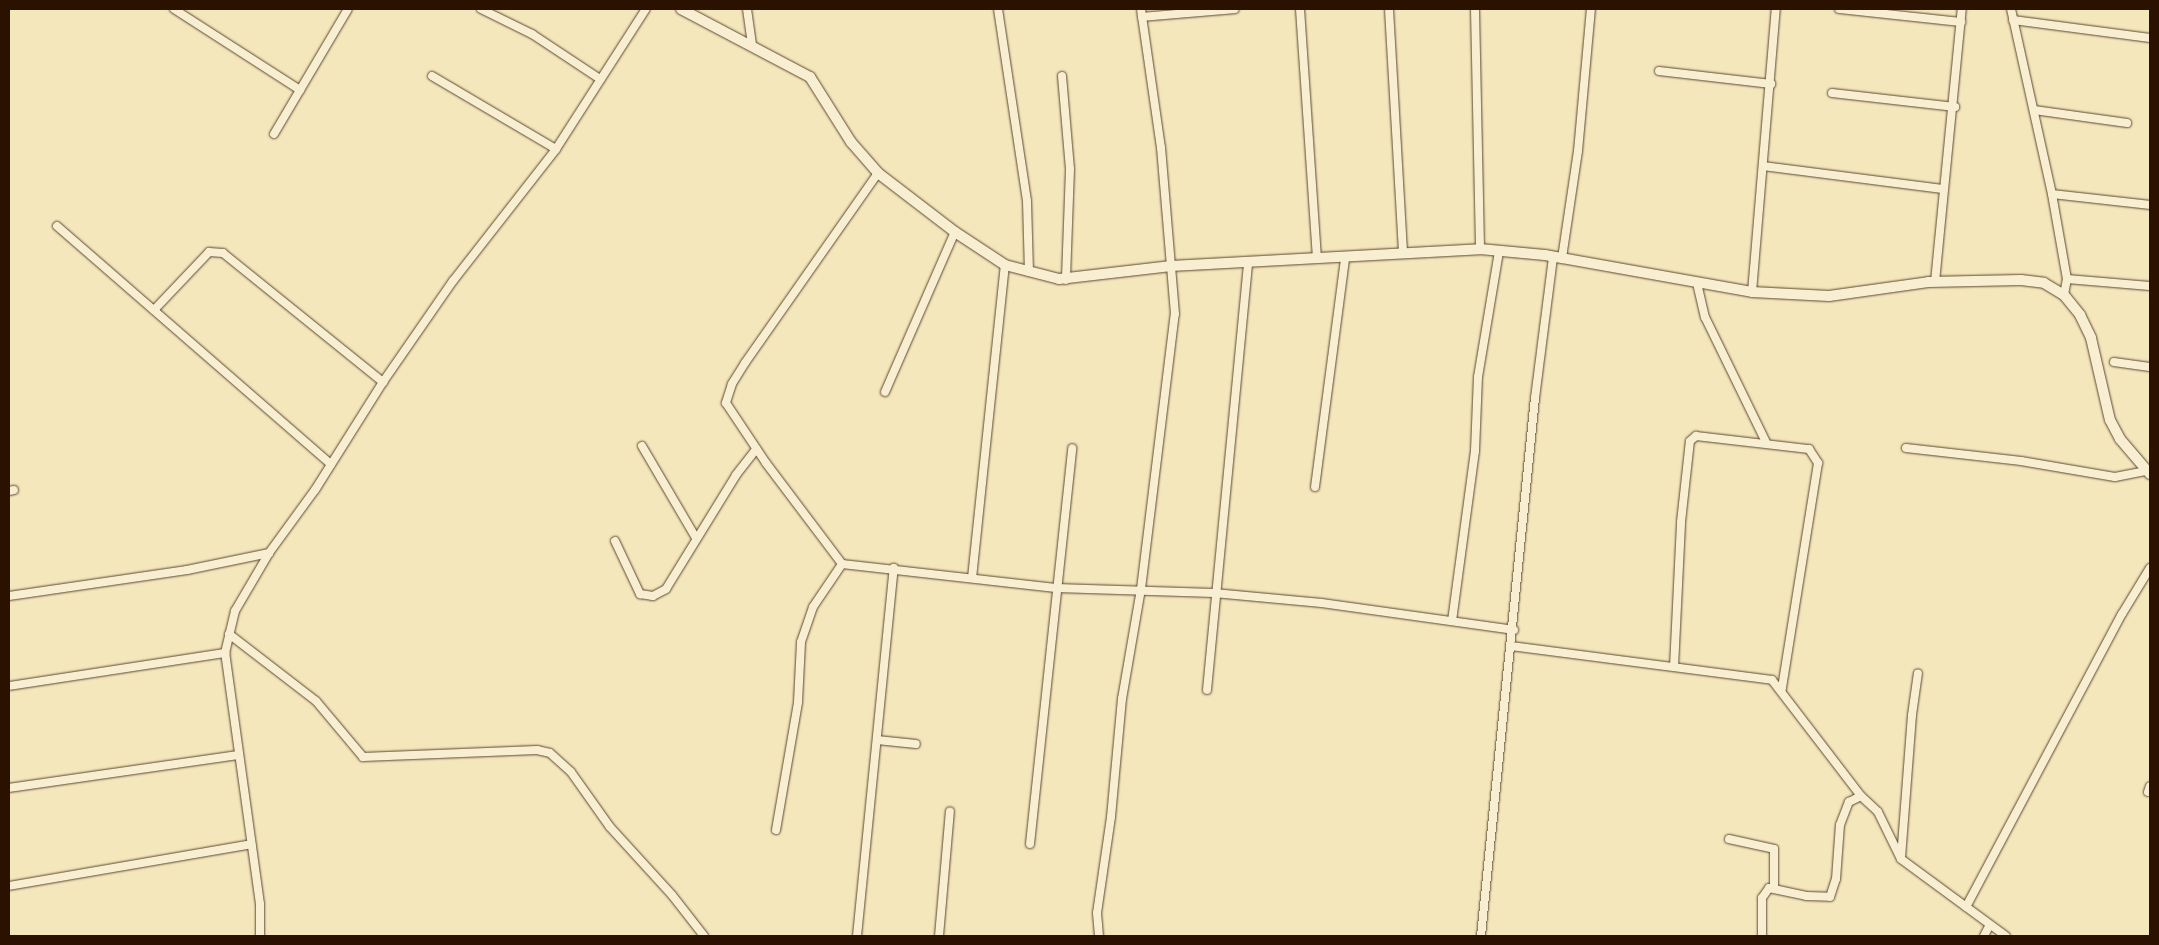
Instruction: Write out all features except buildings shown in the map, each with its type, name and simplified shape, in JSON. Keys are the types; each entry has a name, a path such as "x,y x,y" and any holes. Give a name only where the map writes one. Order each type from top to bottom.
{"main road":[{"path":"681,9 810,77 852,142 878,173 955,232 1005,265 1066,280 1171,266 1317,258 1344,259 1480,249 1557,257 1752,292 1829,296 1935,282 2021,280 2044,283 2064,296 2080,315 2091,338 2110,420 2120,439 2148,473"}],"street":[{"path":"174,9 300,90"},
{"path":"274,134 348,9"},
{"path":"481,9 532,34 600,78"},
{"path":"260,936 260,904 225,653 235,611 269,553 383,382 458,273 556,149 646,9"},
{"path":"747,9 752,45"},
{"path":"998,9 1026,191 1029,272"},
{"path":"1098,936 1097,914 1111,817 1122,699 1141,589 1175,314 1161,148 1141,13 1235,9"},
{"path":"1300,9 1317,258"},
{"path":"1388,9 1403,254"},
{"path":"1475,9 1480,249"},
{"path":"1481,936 1514,630 1535,398 1557,257 1578,151 1591,9"},
{"path":"1752,292 1776,9"},
{"path":"1839,9 1961,22"},
{"path":"1935,282 1943,189 1955,107 1962,9"},
{"path":"2011,9 2052,194 2067,280 2064,296"},
{"path":"2013,20 2150,38"},
{"path":"1659,71 1771,84"},
{"path":"432,76 556,149"},
{"path":"1062,76 1070,169 1066,280"},
{"path":"1832,93 1955,107"},
{"path":"2034,110 2126,123"},
{"path":"1763,166 1943,189"},
{"path":"878,173 732,384 726,403 756,449 842,564 894,568 1056,588 1141,589 1214,593 1514,630"},
{"path":"2052,194 2150,205"},
{"path":"57,226 330,464"},
{"path":"885,392 955,232"},
{"path":"1452,621 1464,515 1475,451 1478,377 1499,251"},
{"path":"154,310 208,252 223,254 383,382"},
{"path":"1315,487 1344,259"},
{"path":"1207,690 1214,593 1248,262"},
{"path":"972,578 1005,265"},
{"path":"2067,280 2150,286"},
{"path":"1697,283 1705,317 1766,442"},
{"path":"2114,362 2150,366"},
{"path":"1674,667 1681,522 1690,441 1696,436 1766,442 1809,449 1818,463 1782,690"},
{"path":"642,446 696,538"},
{"path":"1030,844 1072,448"},
{"path":"1906,448 2021,462 2115,477 2148,473"},
{"path":"615,541 635,588 646,597 666,589 696,538 756,449"},
{"path":"9,596 187,570 269,553"},
{"path":"776,830 798,702 801,642 813,607 842,564"},
{"path":"857,936 894,568"},
{"path":"1966,907 2122,614 2150,568"},
{"path":"229,634 316,701 363,757 537,750 550,754 571,772 610,827 672,895 704,936"},
{"path":"1511,646 1761,677 1772,680 1782,690 1861,796 1878,812 1901,859 1989,926 2006,936"},
{"path":"9,686 225,653"},
{"path":"1901,859 1912,715 1918,673"},
{"path":"877,740 916,744"},
{"path":"9,788 238,755"},
{"path":"1762,936 1763,893 1774,886 1806,896 1830,896 1837,867 1840,825 1849,802 1861,796"},
{"path":"939,936 950,811"},
{"path":"1729,839 1774,849 1774,886"},
{"path":"9,886 251,844"},
{"path":"1984,936 1989,926"}]}
